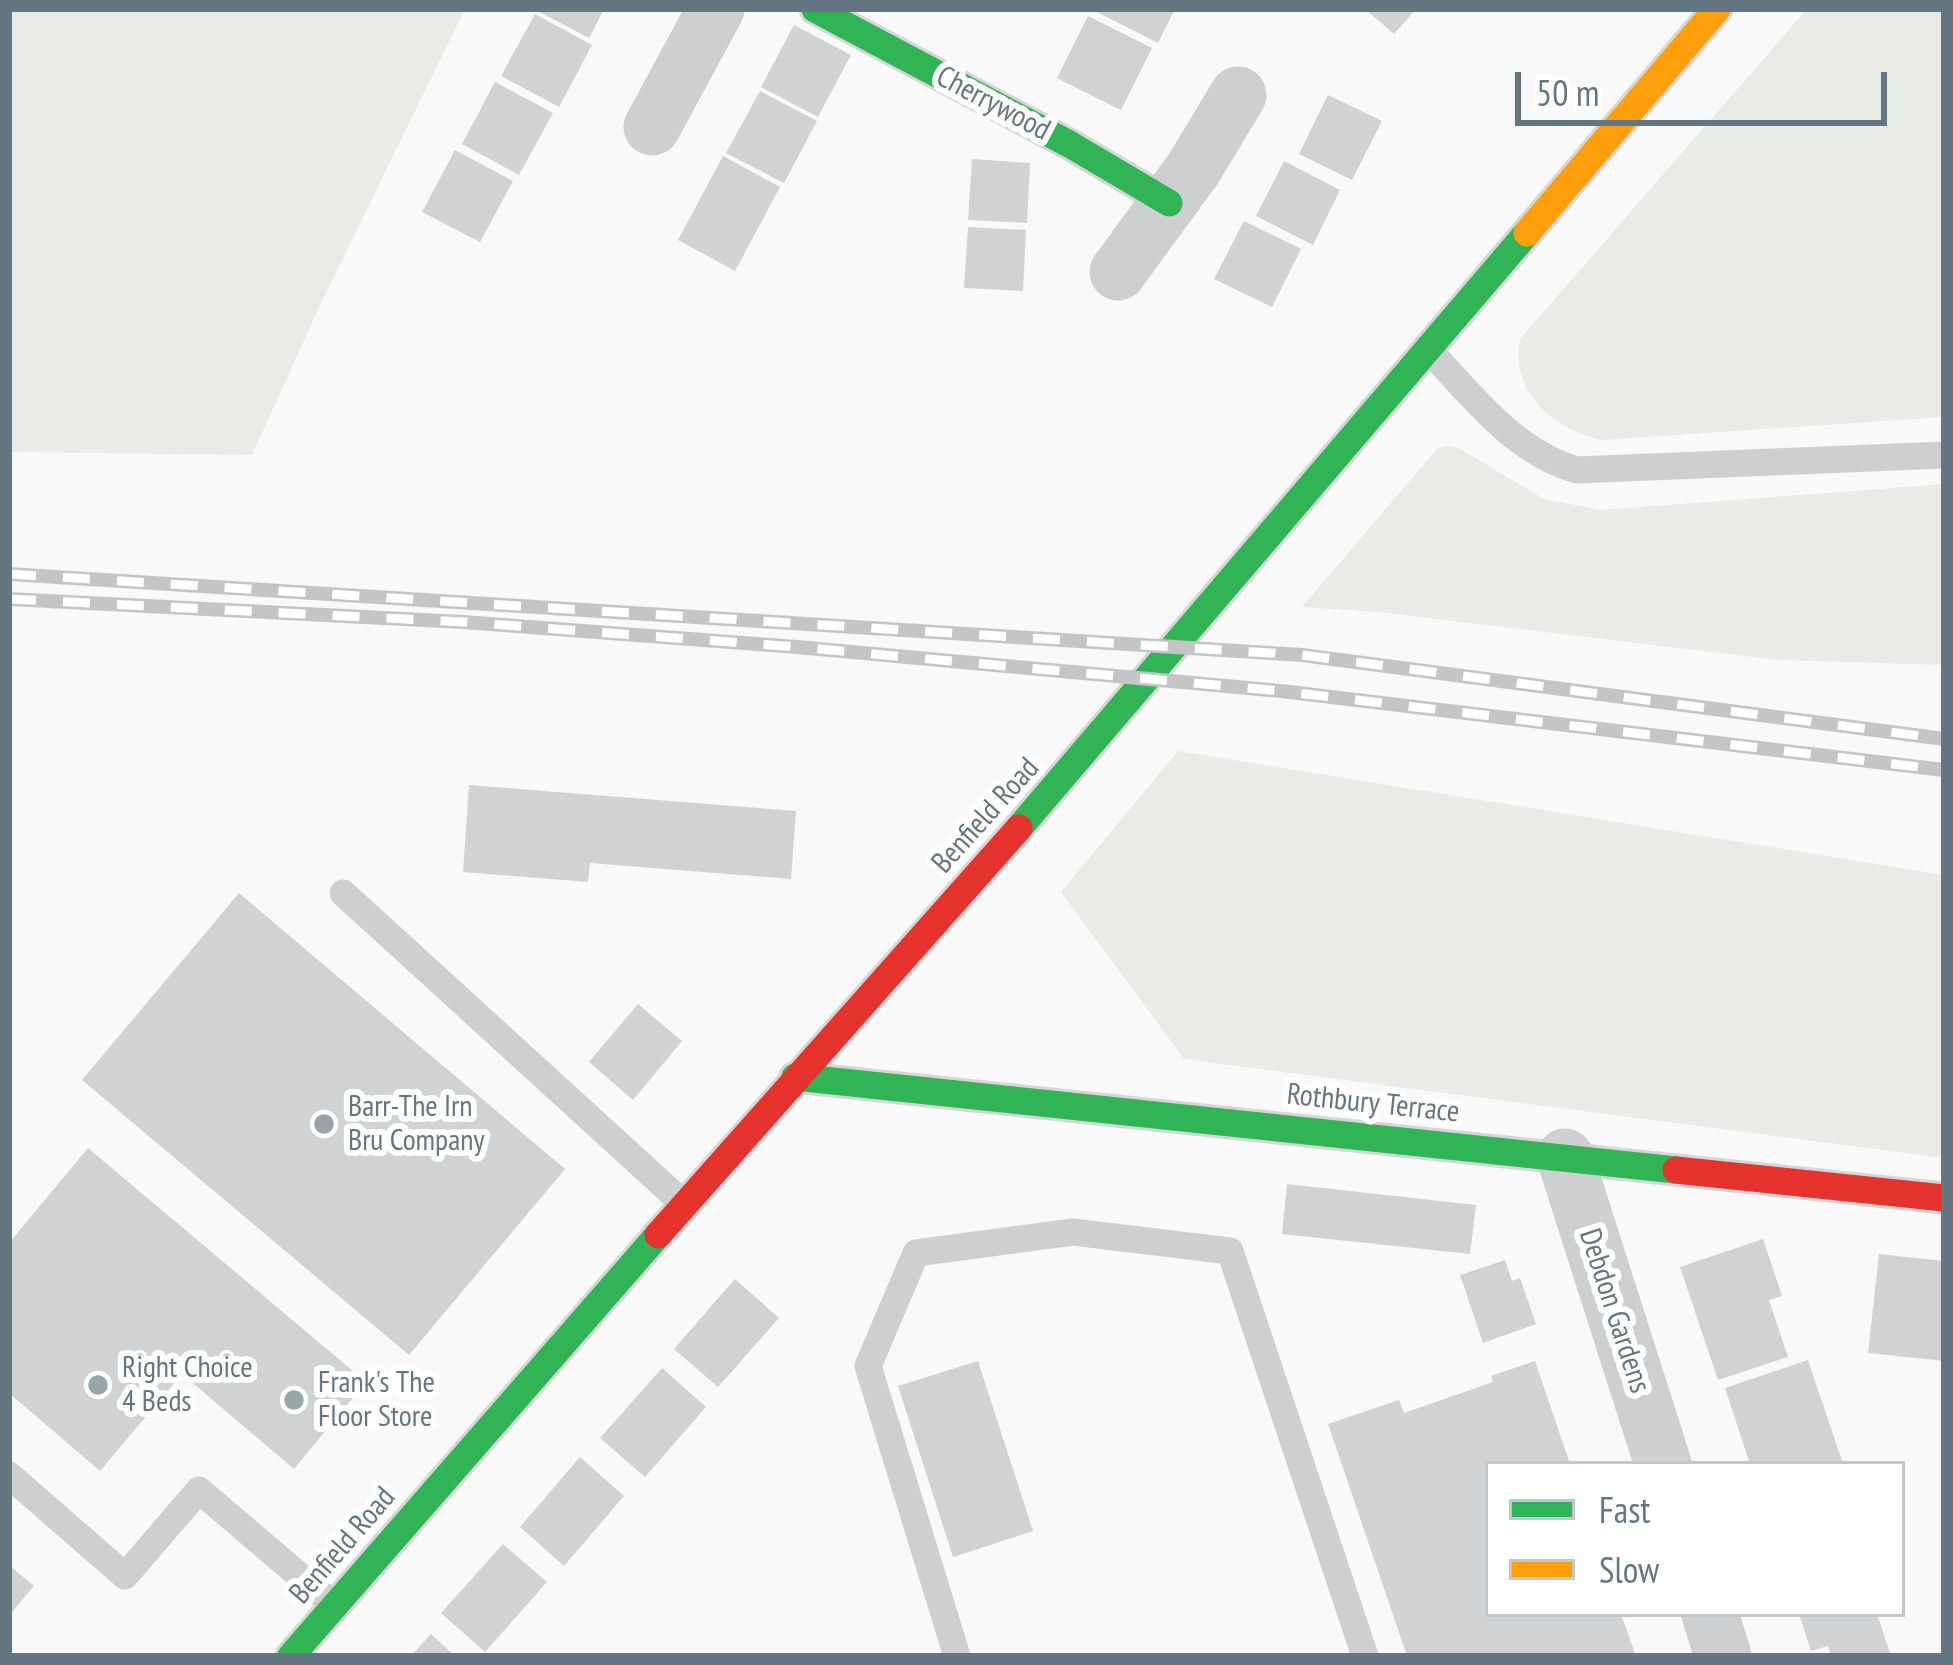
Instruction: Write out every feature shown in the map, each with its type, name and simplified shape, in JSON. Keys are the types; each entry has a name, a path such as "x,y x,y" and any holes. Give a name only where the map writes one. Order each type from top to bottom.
{"street":[{"path":"652,127 716,9"},
{"name":"Cherrywood","path":"815,9 1071,145 1168,203"},
{"name":"Benfield Road","path":"291,1656 795,1077 1074,768 1717,9"},
{"path":"1118,272 1238,95"},
{"name":"Rothbury Terrace","path":"795,1077 1944,1198"},
{"name":"Debdon Gardens","path":"1565,1157 1662,1461"},
{"path":"1711,1617 1724,1656"}],"lane":[{"path":"1428,349 1525,447 1551,463 1577,470 1944,455"},
{"path":"343,893 684,1204"},
{"path":"957,1656 868,1366 916,1253 1073,1232 1230,1251 1365,1656"},
{"path":"9,1475 125,1576 199,1490 335,1606"}],"shaded area":[{"path":"9,9 465,9 252,455 9,452"},
{"path":"1807,9 1944,9 1944,417 1602,440 1552,418 1529,392 1522,376 1520,339"},
{"path":"1444,446 1457,447 1544,499 1601,510 1944,484 1944,665 1778,660 1302,607"},
{"path":"1178,751 1944,875 1944,1158 1184,1059 1061,892"}],"building":[{"path":"534,9 604,9 589,38"},
{"path":"1091,9 1175,9 1158,43"},
{"path":"1365,9 1416,9 1394,34"},
{"path":"535,14 592,45 559,107 501,76"},
{"path":"1088,16 1152,48 1121,110 1057,78"},
{"path":"794,25 851,55 818,117 761,87"},
{"path":"495,82 553,113 519,175 462,144"},
{"path":"760,91 817,121 784,183 726,153"},
{"path":"1328,95 1382,121 1352,180 1299,154"},
{"path":"455,150 513,181 480,242 422,212"},
{"path":"723,156 780,187 735,271 678,240"},
{"path":"972,159 1030,163 1027,223 968,220"},
{"path":"1284,161 1340,190 1313,245 1256,216"},
{"path":"1244,221 1301,249 1272,307 1214,279"},
{"path":"968,227 1026,230 1023,291 964,288"},
{"path":"469,785 796,811 791,879 590,863 588,882 463,872"},
{"name":"Barr-The Irn Bru Company","path":"239,893 565,1169 409,1355 82,1080"},
{"path":"638,1004 682,1041 633,1100 589,1062"},
{"path":"88,1148 366,1382 294,1469 182,1374 100,1471 9,1393 9,1243"},
{"path":"1287,1184 1476,1205 1470,1254 1282,1234"},
{"path":"1763,1239 1782,1296 1769,1300 1788,1357 1718,1380 1680,1267"},
{"path":"1879,1254 1944,1261 1944,1361 1868,1353"},
{"path":"1505,1260 1512,1281 1520,1278 1536,1324 1483,1343 1460,1275"},
{"path":"735,1279 779,1318 718,1387 674,1349"},
{"path":"1808,1360 1842,1461 1749,1461 1725,1388"},
{"path":"978,1361 1033,1531 953,1557 898,1386"},
{"path":"1535,1361 1569,1461 1485,1461 1485,1617 1622,1617 1636,1656 1407,1656 1328,1424 1399,1400 1404,1413 1493,1382 1491,1376"},
{"path":"662,1368 706,1407 645,1477 600,1438"},
{"path":"580,1457 624,1496 564,1566 520,1527"},
{"path":"503,1544 547,1582 485,1652 441,1613"},
{"path":"9,1565 34,1586 9,1616"},
{"path":"1800,1617 1878,1617 1891,1656 1831,1656 1828,1646 1811,1651"},
{"path":"431,1634 455,1656 411,1656"}],"railway":[{"path":"9,574 1302,655 1944,739"},
{"path":"9,599 463,622 797,647 1281,691 1944,770"}],"traffic: fast":[{"path":"815,9 1071,145 1169,203"},
{"path":"1019,828 1527,233"},
{"path":"795,1077 1676,1170"},
{"path":"291,1656 658,1235"}],"traffic: slow":[{"path":"1527,233 1717,9"}],"traffic: jam":[{"path":"658,1235 1019,828"},
{"path":"1676,1170 1944,1198"}],"place":[{"name":"Barr-The Irn Bru Company","path":"324,1124"},
{"name":"Right Choice 4 Beds","path":"98,1385"},
{"name":"Frank's The Floor Store","path":"294,1400"}]}
